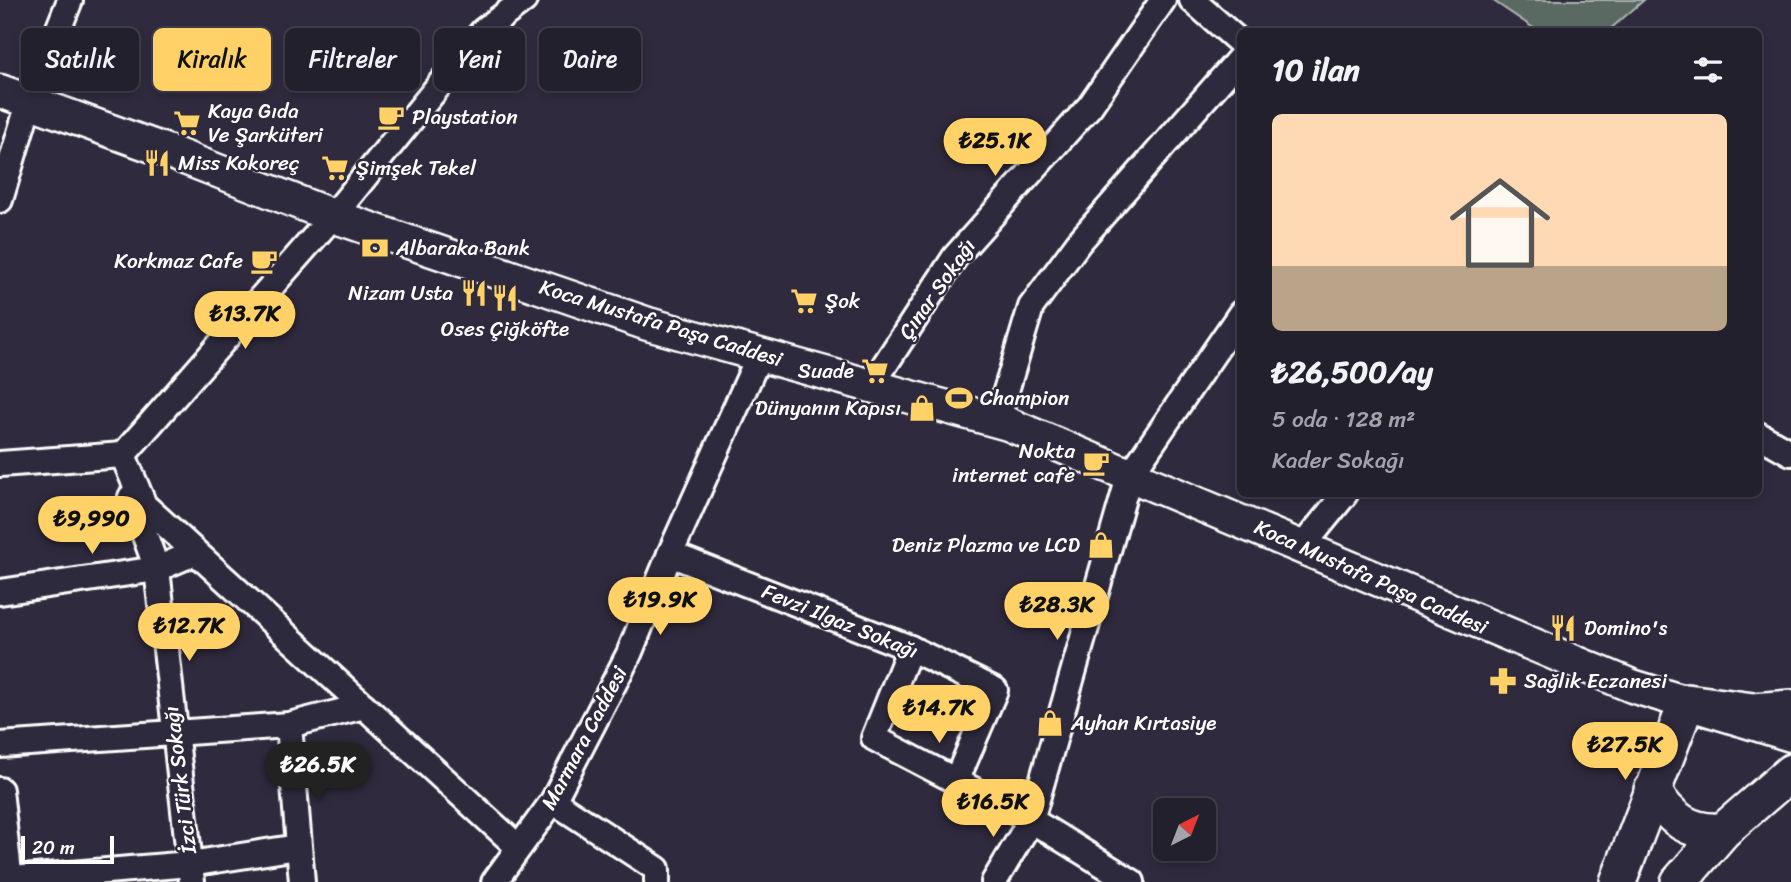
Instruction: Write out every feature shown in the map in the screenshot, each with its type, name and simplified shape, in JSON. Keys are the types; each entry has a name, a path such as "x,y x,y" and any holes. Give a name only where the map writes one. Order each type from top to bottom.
{"main road":[{"path":"1618,882 1687,702 1753,712 1791,708"},
{"path":"1679,882 1723,831 1791,772"},
{"path":"1652,790 1665,810 1681,823 1702,833 1723,831"}],"street":[{"path":"0,200 29,103 70,0"},
{"path":"0,464 123,455 333,216 483,32 524,0"},
{"name":"Çınar Sokağı","path":"871,386 955,257 1090,106 1163,0"},
{"path":"1192,0 1237,39"},
{"path":"997,421 1031,307 1079,242 1237,62"},
{"name":"Koca Mustafa Paşa Caddesi","path":"0,91 172,153 333,216 648,324 997,421 1129,477 1238,518 1301,548 1632,686 1791,735"},
{"path":"994,882 1031,820 1129,477 1237,319"},
{"name":"Marmara Caddesi","path":"494,882 553,801 629,654 670,554 760,354"},
{"path":"1762,437 1791,453"},
{"path":"123,455 144,505 518,847"},
{"name":"İzci Türk Sokağı","path":"123,455 132,499 156,569 191,873"},
{"path":"1301,548 1343,497"},
{"path":"0,592 156,569 194,553"},
{"name":"Fevzi Ilgaz Sokağı","path":"670,554 910,648 995,690 957,779"},
{"path":"910,648 874,738 1031,820 1132,882"},
{"path":"0,745 289,726 364,706"},
{"path":"289,726 302,882"},
{"path":"0,790 7,880 191,873 298,847"},
{"path":"553,801 657,869 657,882"}],"green space":[{"path":"1492,0 1644,0 1611,28 1534,28"}],"place":[{"name":"Playstation","path":"391,117"},
{"name":"Kaya Gıda Ve Şarküteri","path":"187,123"},
{"name":"Miss Kokoreç","path":"157,163"},
{"name":"Şimşek Tekel","path":"335,168"},
{"name":"Albaraka Bank","path":"375,248"},
{"name":"Korkmaz Cafe","path":"264,261"},
{"name":"Nizam Usta","path":"474,293"},
{"name":"Oses Çiğköfte","path":"505,298"},
{"name":"Şok","path":"804,301"},
{"name":"Suade","path":"875,371"},
{"name":"Champion","path":"959,398"},
{"name":"Dünyanın Kapısı","path":"922,408"},
{"name":"Nokta internet cafe","path":"1096,463"},
{"name":"Deniz Plazma ve LCD","path":"1101,545"},
{"name":"Domino's","path":"1563,628"},
{"name":"Sağlık Eczanesi","path":"1503,681"},
{"name":"Ayhan Kırtasiye","path":"1050,723"}]}
